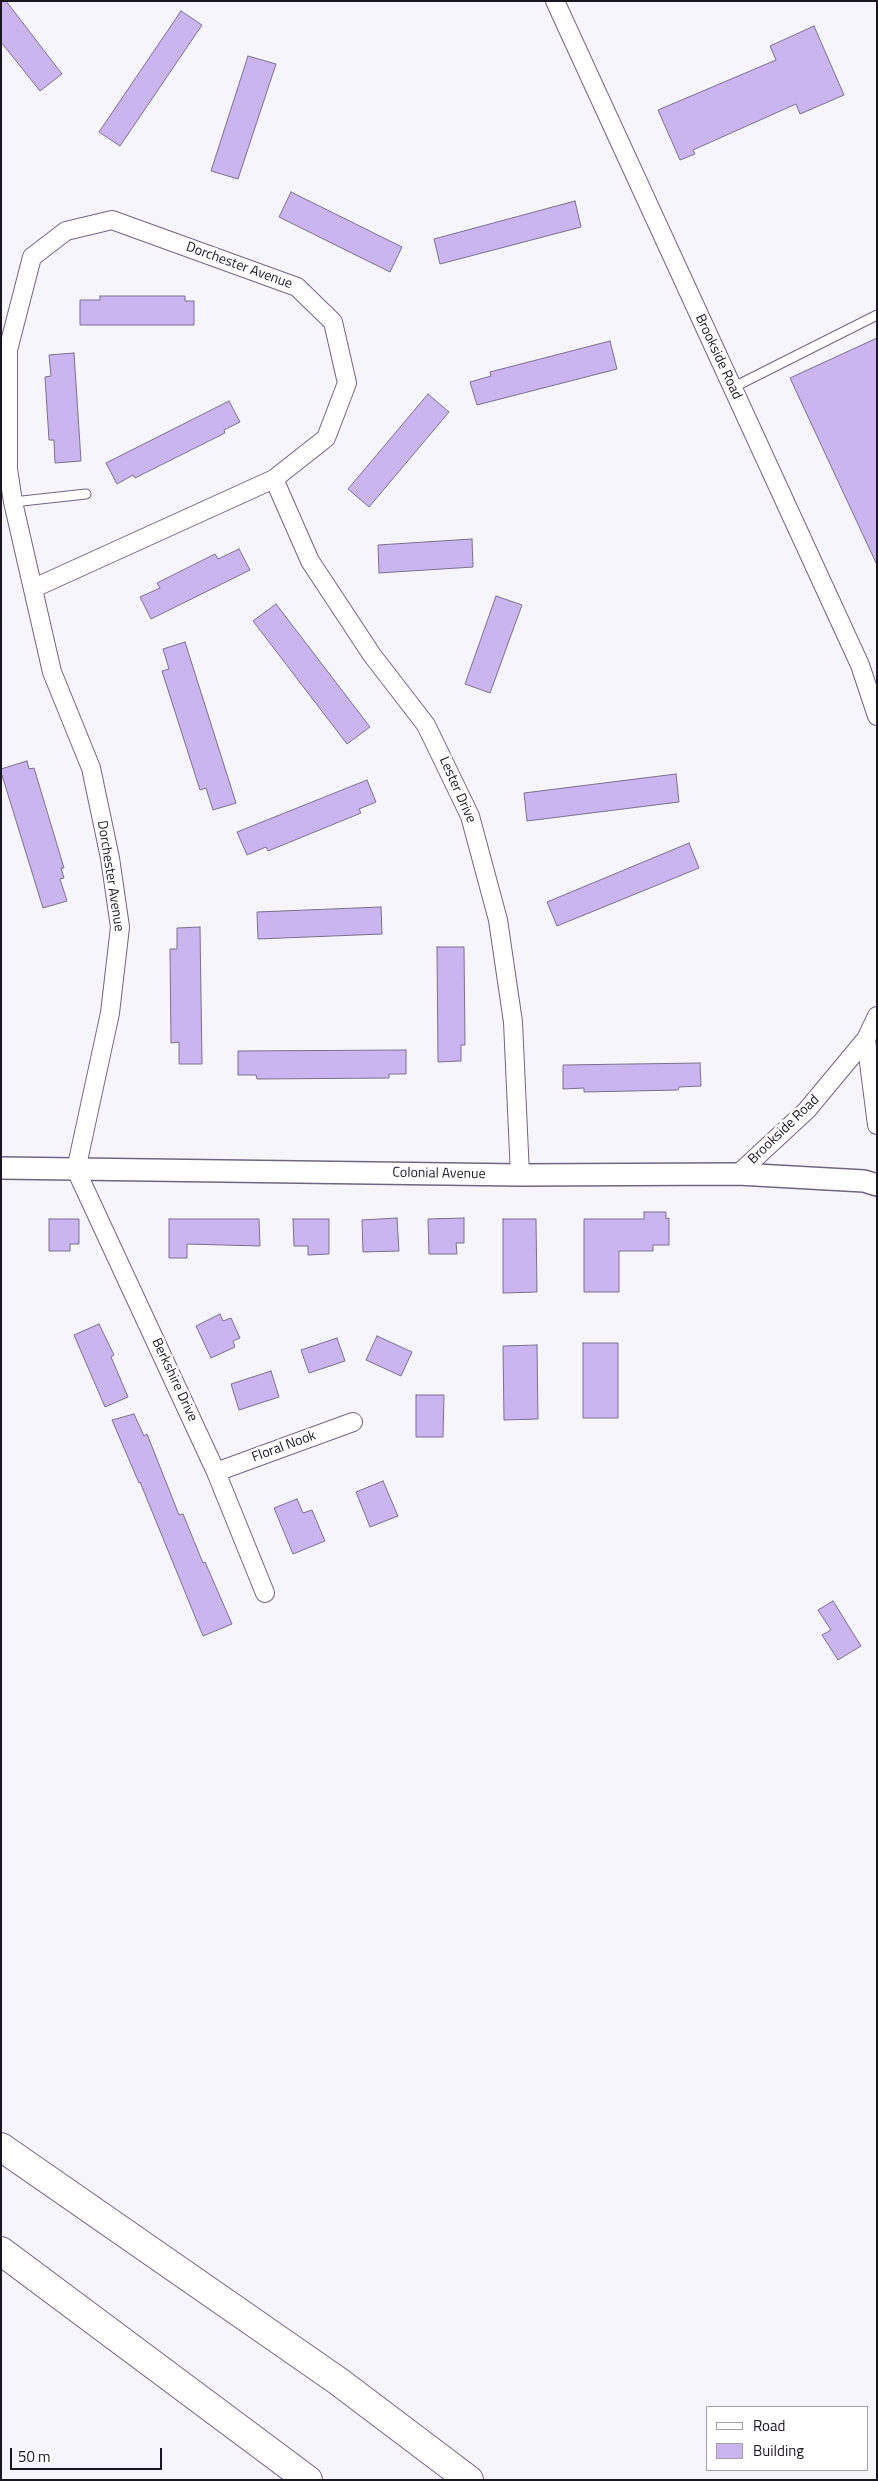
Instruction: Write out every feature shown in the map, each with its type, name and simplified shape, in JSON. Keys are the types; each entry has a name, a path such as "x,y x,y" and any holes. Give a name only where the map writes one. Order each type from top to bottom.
{"highway":[{"path":"1,2147 338,2381 469,2480"},
{"path":"1,2251 308,2480"}],"street":[{"name":"Brookside Road","path":"555,1 860,665 877,716"},
{"name":"Dorchester Avenue","path":"34,588 274,479 326,438 347,383 333,322 297,287 112,220 66,231 32,257 8,350 8,469 52,672 91,768 110,858 120,927 110,1013 76,1170"},
{"name":"Lester Drive","path":"274,479 310,560 372,655 426,725 470,816 498,920 513,1022 520,1175"},
{"name":"Brookside Road","path":"738,1174 807,1110 866,1039 877,1016"},
{"path":"866,1039 877,1125"},
{"name":"Colonial Avenue","path":"2,1168 520,1175 738,1174 864,1181 877,1185"},
{"name":"Berkshire Drive","path":"76,1170 216,1472 265,1593"},
{"name":"Floral Nook","path":"216,1472 353,1422"}],"lane":[{"path":"732,388 877,315"},
{"path":"14,502 86,494"},
{"path":"1,1180 2,1168"}],"building":[{"path":"1,1 6,1 62,74 40,91 1,42"},
{"path":"181,11 202,25 120,146 99,132"},
{"path":"814,26 844,95 800,114 796,104 693,150 695,154 680,160 658,110 776,60 770,46"},
{"path":"248,56 276,64 238,179 211,171"},
{"path":"291,192 402,247 390,272 279,217"},
{"path":"575,201 581,227 440,264 434,239"},
{"path":"100,296 185,296 185,301 194,301 194,325 80,325 80,300 100,300"},
{"path":"877,338 877,565 790,378"},
{"path":"610,341 617,369 477,405 470,382 491,376 490,372"},
{"path":"74,353 81,461 55,463 54,440 49,440 45,377 51,376 49,355"},
{"path":"428,394 449,412 369,507 348,489"},
{"path":"229,401 240,422 224,430 225,433 135,478 133,475 117,484 106,463"},
{"path":"472,539 473,567 379,573 378,545"},
{"path":"239,549 250,570 151,619 140,597 160,588 157,583 215,554 218,559"},
{"path":"496,596 522,605 490,693 465,684"},
{"path":"276,604 370,727 347,744 253,621"},
{"path":"185,642 236,803 213,810 206,788 200,790 162,671 169,669 163,649"},
{"path":"27,761 29,769 34,768 64,868 61,868 64,878 60,879 67,901 43,908 1,772 1,769"},
{"path":"676,774 679,802 527,821 524,793"},
{"path":"367,780 376,802 359,809 361,813 268,851 266,847 247,855 237,832"},
{"path":"689,843 699,868 557,926 547,902"},
{"path":"381,907 382,934 258,939 257,912"},
{"path":"200,927 202,1064 179,1064 179,1042 171,1043 170,949 177,949 177,928"},
{"path":"437,947 464,947 465,1045 461,1045 461,1061 438,1062"},
{"path":"406,1050 406,1074 389,1074 389,1078 257,1079 256,1075 238,1075 238,1051"},
{"path":"700,1063 701,1086 679,1087 678,1090 584,1092 584,1088 563,1089 563,1065"},
{"path":"644,1212 666,1212 666,1219 669,1218 669,1245 653,1245 653,1251 619,1251 619,1292 584,1292 584,1219 644,1219"},
{"path":"397,1218 399,1251 363,1252 362,1220"},
{"path":"464,1218 464,1243 456,1243 457,1254 429,1254 428,1219"},
{"path":"49,1219 79,1219 79,1244 70,1244 70,1251 49,1251"},
{"path":"169,1219 259,1219 260,1246 187,1244 187,1258 169,1258"},
{"path":"293,1219 329,1219 329,1254 308,1255 308,1246 294,1246"},
{"path":"503,1219 536,1219 537,1292 503,1293"},
{"path":"220,1314 223,1321 231,1318 240,1338 233,1341 235,1347 211,1358 196,1326"},
{"path":"99,1324 114,1355 111,1357 128,1397 105,1407 74,1335"},
{"path":"377,1336 412,1352 401,1376 366,1360"},
{"path":"337,1338 345,1361 309,1373 301,1350"},
{"path":"583,1343 618,1343 618,1418 583,1418"},
{"path":"537,1345 538,1419 504,1420 503,1346"},
{"path":"271,1371 279,1397 239,1410 231,1384"},
{"path":"416,1395 444,1395 443,1437 416,1437"},
{"path":"134,1414 144,1436 147,1434 179,1515 183,1514 203,1563 205,1562 232,1624 203,1636 140,1482 112,1420"},
{"path":"383,1481 398,1516 370,1527 356,1492"},
{"path":"297,1499 303,1513 312,1510 325,1541 293,1554 274,1508"},
{"path":"833,1601 861,1646 838,1660 822,1635 831,1630 818,1610"}]}
